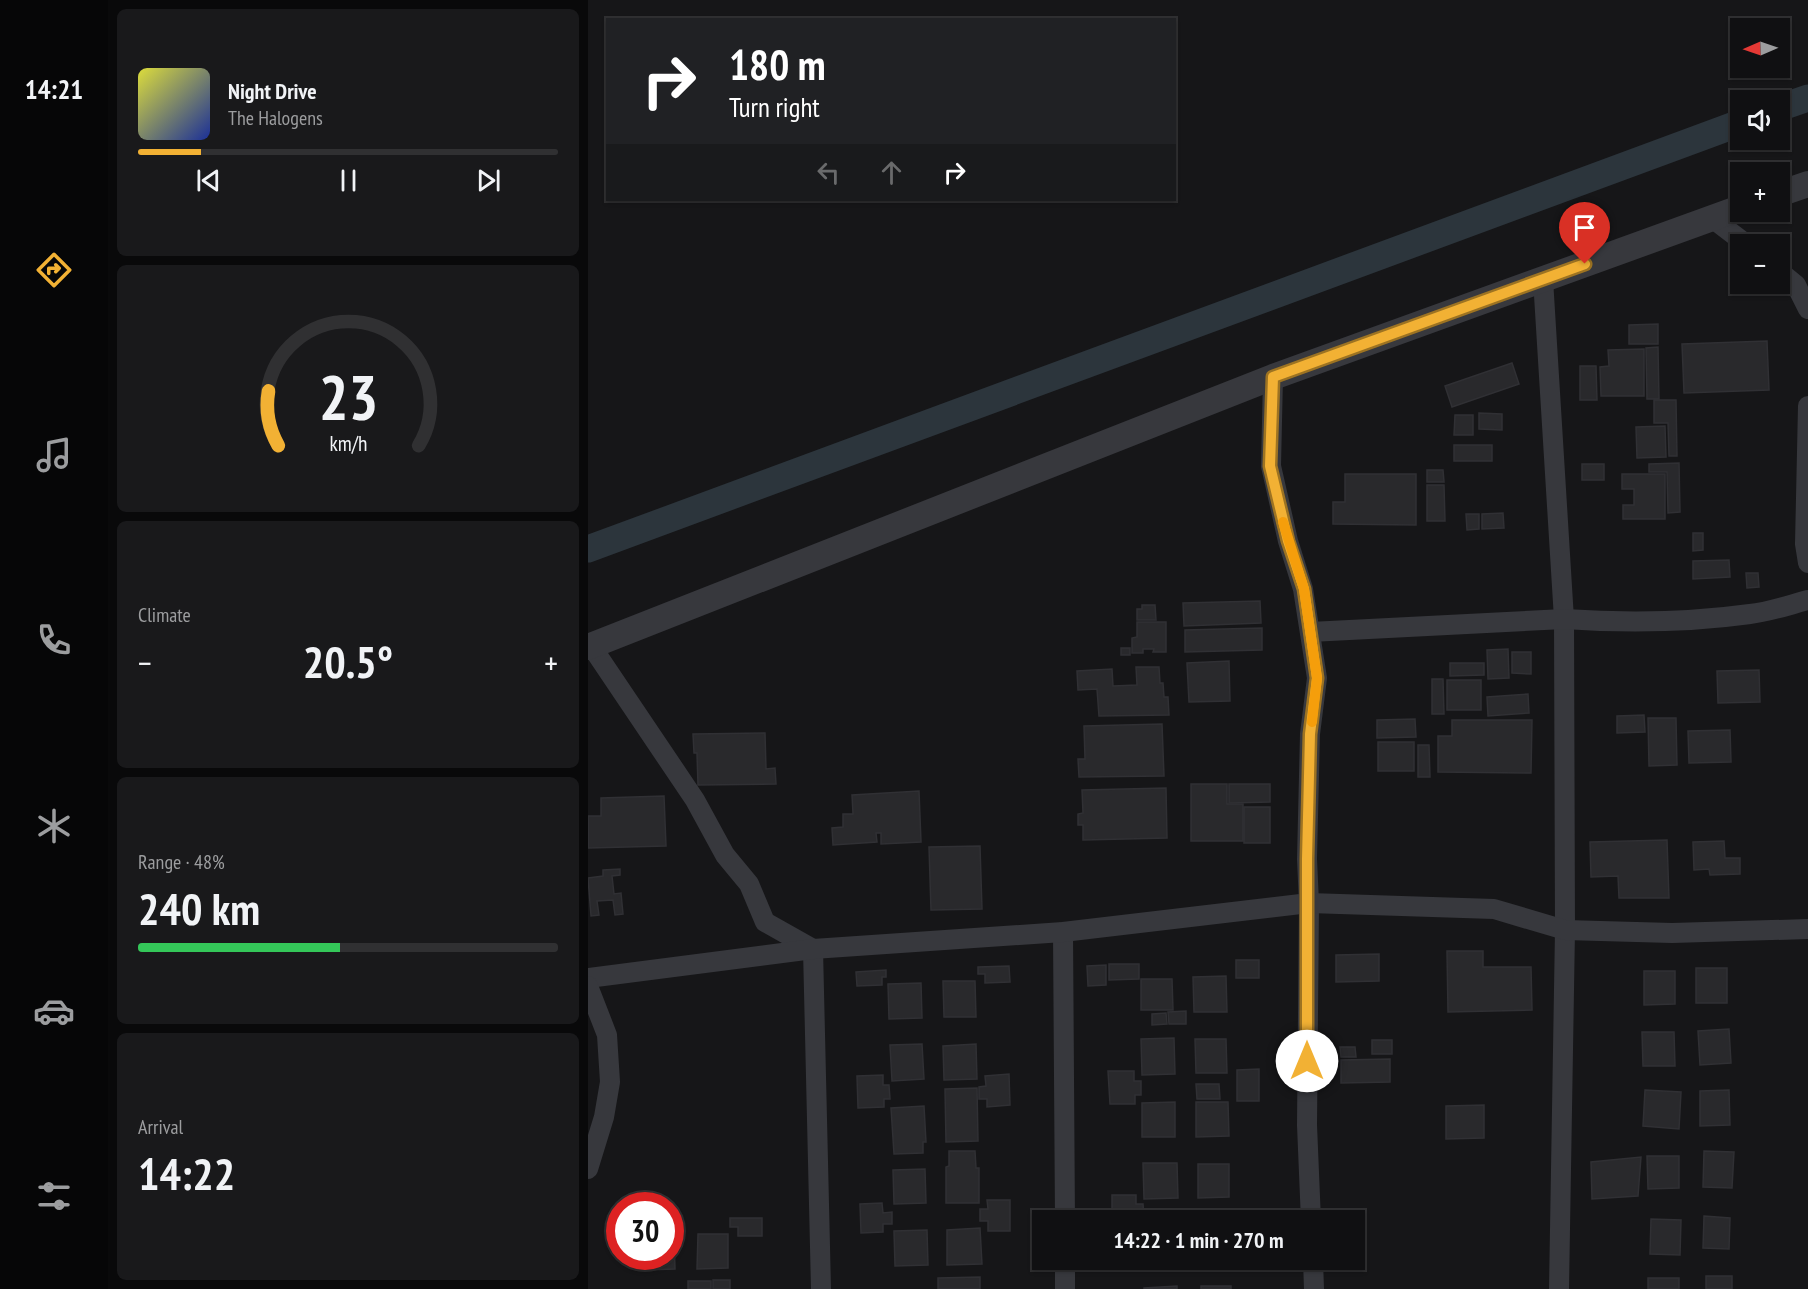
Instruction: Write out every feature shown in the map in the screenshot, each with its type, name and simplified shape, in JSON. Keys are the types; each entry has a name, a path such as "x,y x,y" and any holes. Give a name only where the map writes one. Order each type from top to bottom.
{"street":[{"path":"1790,190 1808,184"},
{"path":"813,949 765,922 749,884 725,855 695,801 590,647 1273,377 1730,212"},
{"path":"1712,218 1733,234"},
{"path":"1543,279 1564,619 1565,930 1558,1289"},
{"path":"1790,280 1796,285 1808,309"},
{"path":"1273,377 1270,466 1288,541 1304,589 1317,678 1310,734 1307,859 1309,903 1307,1125 1311,1210"},
{"path":"1808,406 1805,544 1808,563"},
{"path":"1310,632 1564,619 1592,621 1688,619 1740,615 1808,600"},
{"path":"588,978 813,949 1063,932 1309,903 1494,909 1565,930 1672,933 1808,929"},
{"path":"1063,932 1065,1210"},
{"path":"813,949 821,1289"},
{"path":"588,986 607,1035 610,1082 604,1117 592,1146 588,1169"},
{"path":"1065,1270 1065,1289"},
{"path":"1313,1270 1314,1289"}],"building":[{"path":"1658,324 1658,344 1629,344 1629,325"},
{"path":"1767,341 1769,390 1684,393 1682,344"},
{"path":"1658,347 1659,399 1647,399 1646,348"},
{"path":"1644,349 1644,396 1601,396 1600,367 1609,366 1608,350"},
{"path":"1512,363 1519,384 1452,407 1445,386"},
{"path":"1580,366 1596,366 1597,400 1580,400"},
{"path":"1654,400 1676,400 1677,456 1669,456 1668,423 1654,423"},
{"path":"1479,413 1502,414 1502,430 1479,429"},
{"path":"1455,415 1473,415 1473,435 1454,435"},
{"path":"1665,426 1666,457 1637,458 1636,427"},
{"path":"1454,445 1492,445 1492,461 1454,461"},
{"path":"1679,463 1680,512 1668,513 1667,472 1649,472 1649,464"},
{"path":"1582,464 1604,464 1604,480 1582,480"},
{"path":"1427,470 1443,470 1444,482 1427,482"},
{"path":"1345,474 1416,474 1416,525 1333,524 1333,502 1345,502"},
{"path":"1622,474 1665,474 1665,519 1623,519 1623,505 1634,505 1634,489 1622,489"},
{"path":"1427,485 1444,485 1445,521 1427,521"},
{"path":"1503,513 1504,528 1482,529 1482,514"},
{"path":"1466,514 1479,514 1479,529 1467,530"},
{"path":"1693,533 1703,533 1703,550 1693,551"},
{"path":"1729,560 1730,577 1693,579 1693,561"},
{"path":"1746,573 1758,573 1759,587 1747,588"},
{"path":"1260,601 1261,623 1184,626 1183,603"},
{"path":"1142,605 1155,605 1156,620 1137,620 1137,609 1142,609"},
{"path":"1137,622 1166,622 1166,652 1143,649 1143,653 1132,653 1132,638 1137,637"},
{"path":"1262,628 1262,650 1185,652 1185,630"},
{"path":"1121,648 1130,648 1130,655 1121,655"},
{"path":"1508,649 1509,678 1488,679 1487,650"},
{"path":"1512,652 1531,652 1531,674 1512,673"},
{"path":"1229,661 1230,701 1189,702 1187,663"},
{"path":"1450,663 1484,663 1484,675 1450,676"},
{"path":"1136,667 1159,667 1164,697 1168,697 1169,715 1099,716 1097,689 1078,690 1077,671 1112,669 1113,686 1137,685"},
{"path":"1759,670 1760,702 1718,703 1717,671"},
{"path":"1432,679 1443,679 1444,714 1432,714"},
{"path":"1447,680 1481,680 1481,710 1447,710"},
{"path":"1528,694 1529,713 1488,716 1487,697"},
{"path":"1644,715 1645,732 1617,733 1617,716"},
{"path":"1648,718 1676,718 1677,765 1649,766"},
{"path":"1415,719 1416,737 1377,738 1377,720"},
{"path":"1452,720 1532,720 1531,773 1438,772 1438,736 1452,736"},
{"path":"1162,724 1164,776 1079,777 1078,759 1085,759 1084,726"},
{"path":"1730,730 1731,762 1689,763 1688,731"},
{"path":"765,733 766,769 775,768 776,784 698,785 697,753 694,753 693,734"},
{"path":"1378,742 1414,742 1414,771 1378,771"},
{"path":"1418,745 1429,745 1430,777 1418,777"},
{"path":"1191,784 1227,784 1227,804 1243,804 1243,841 1191,841"},
{"path":"1229,784 1270,784 1270,802 1229,803"},
{"path":"1166,788 1167,838 1083,840 1083,825 1078,825 1078,814 1083,813 1082,790"},
{"path":"919,791 921,842 881,844 881,833 876,833 877,842 833,845 832,828 843,827 843,814 853,814 852,795"},
{"path":"664,796 666,846 588,848 588,816 601,816 601,798"},
{"path":"1244,807 1270,807 1270,843 1244,843"},
{"path":"1667,840 1669,898 1619,898 1618,876 1591,877 1590,842"},
{"path":"1724,841 1725,858 1740,858 1740,874 1710,875 1709,869 1694,870 1693,842"},
{"path":"980,846 982,909 931,910 929,847"},
{"path":"620,869 620,875 612,876 614,894 621,893 623,914 615,915 613,900 597,901 599,915 591,916 588,878 603,876 603,870"},
{"path":"1447,951 1483,951 1483,967 1531,967 1532,1010 1448,1012"},
{"path":"1379,954 1379,981 1336,982 1336,955"},
{"path":"1236,960 1259,960 1259,978 1236,978"},
{"path":"1109,964 1139,964 1139,979 1109,980"},
{"path":"1106,965 1106,985 1088,986 1087,966"},
{"path":"1009,966 1010,982 985,983 985,974 978,974 978,967"},
{"path":"1696,968 1727,968 1727,1003 1696,1003"},
{"path":"886,970 886,977 882,977 882,985 857,986 856,972"},
{"path":"1644,971 1675,971 1675,1004 1644,1005"},
{"path":"1226,976 1227,1012 1194,1012 1193,977"},
{"path":"1141,979 1172,979 1173,1010 1141,1010"},
{"path":"943,981 975,981 976,1017 944,1017"},
{"path":"921,983 922,1018 889,1019 888,984"},
{"path":"1186,1011 1186,1024 1169,1024 1168,1012"},
{"path":"1166,1013 1167,1024 1152,1025 1152,1014"},
{"path":"1729,1029 1731,1063 1700,1065 1698,1031"},
{"path":"1642,1032 1674,1032 1675,1066 1643,1066"},
{"path":"1174,1038 1175,1074 1142,1075 1141,1039"},
{"path":"1195,1039 1226,1039 1227,1073 1196,1073"},
{"path":"1372,1040 1392,1040 1392,1054 1372,1054"},
{"path":"922,1044 924,1079 892,1081 890,1045"},
{"path":"976,1044 977,1079 944,1080 943,1046"},
{"path":"1340,1047 1355,1047 1356,1057 1341,1057"},
{"path":"1390,1059 1390,1082 1341,1083 1341,1060"},
{"path":"1259,1069 1259,1101 1237,1101 1237,1070"},
{"path":"1108,1071 1134,1071 1134,1081 1141,1081 1141,1095 1135,1095 1135,1104 1110,1104"},
{"path":"1009,1074 1010,1105 987,1107 987,1099 979,1099 979,1087 986,1086 985,1076"},
{"path":"883,1075 883,1085 889,1085 890,1099 884,1099 884,1107 858,1108 857,1076"},
{"path":"1196,1084 1219,1084 1220,1099 1197,1099"},
{"path":"977,1088 978,1141 946,1142 945,1089"},
{"path":"1645,1090 1681,1092 1679,1129 1643,1126"},
{"path":"1729,1090 1730,1125 1700,1126 1700,1091"},
{"path":"1175,1102 1175,1137 1142,1137 1142,1103"},
{"path":"1196,1102 1228,1102 1229,1136 1196,1137"},
{"path":"1484,1105 1484,1138 1446,1139 1446,1106"},
{"path":"924,1106 926,1142 923,1142 923,1153 894,1154 891,1108"},
{"path":"949,1151 975,1151 976,1168 979,1168 979,1203 946,1203 946,1167 949,1166"},
{"path":"1704,1151 1734,1152 1732,1188 1703,1187"},
{"path":"1647,1156 1679,1156 1679,1188 1648,1189"},
{"path":"1641,1157 1638,1196 1592,1199 1591,1162"},
{"path":"1143,1163 1177,1163 1178,1198 1144,1199"},
{"path":"1198,1164 1229,1164 1229,1197 1198,1198"},
{"path":"925,1169 926,1203 894,1204 893,1170"},
{"path":"1112,1195 1136,1195 1136,1204 1143,1204 1143,1210 1112,1210"},
{"path":"987,1200 1010,1200 1010,1231 988,1231 988,1221 980,1221 980,1209 988,1209"},
{"path":"882,1203 883,1213 892,1212 892,1224 883,1224 883,1232 861,1233 860,1204"},
{"path":"1704,1216 1730,1218 1729,1249 1703,1248"},
{"path":"730,1218 762,1218 762,1236 738,1236 738,1227 730,1227"},
{"path":"1651,1219 1681,1220 1680,1255 1650,1254"},
{"path":"980,1228 982,1264 947,1265 947,1230"},
{"path":"927,1230 928,1265 895,1266 894,1231"},
{"path":"698,1234 728,1234 728,1268 697,1269"},
{"path":"1706,1276 1732,1276 1732,1289 1706,1289"},
{"path":"980,1277 980,1289 938,1289 938,1278"},
{"path":"1648,1278 1679,1278 1679,1289 1648,1289"},
{"path":"713,1280 730,1280 730,1289 713,1289"},
{"path":"688,1281 711,1281 711,1289 688,1289"},
{"path":"1177,1286 1177,1289 1144,1289 1144,1288"},
{"path":"1201,1286 1231,1286 1231,1289 1201,1289"}],"waterway":[{"path":"1790,104 1808,98"},
{"path":"588,549 1730,127"}],"slow traffic":[{"path":"1283,522 1304,589 1317,678 1312,722"}],"route":[{"path":"1307,1061 1309,903 1307,859 1310,734 1317,678 1304,589 1288,541 1270,466 1273,377 1585,264"}]}
